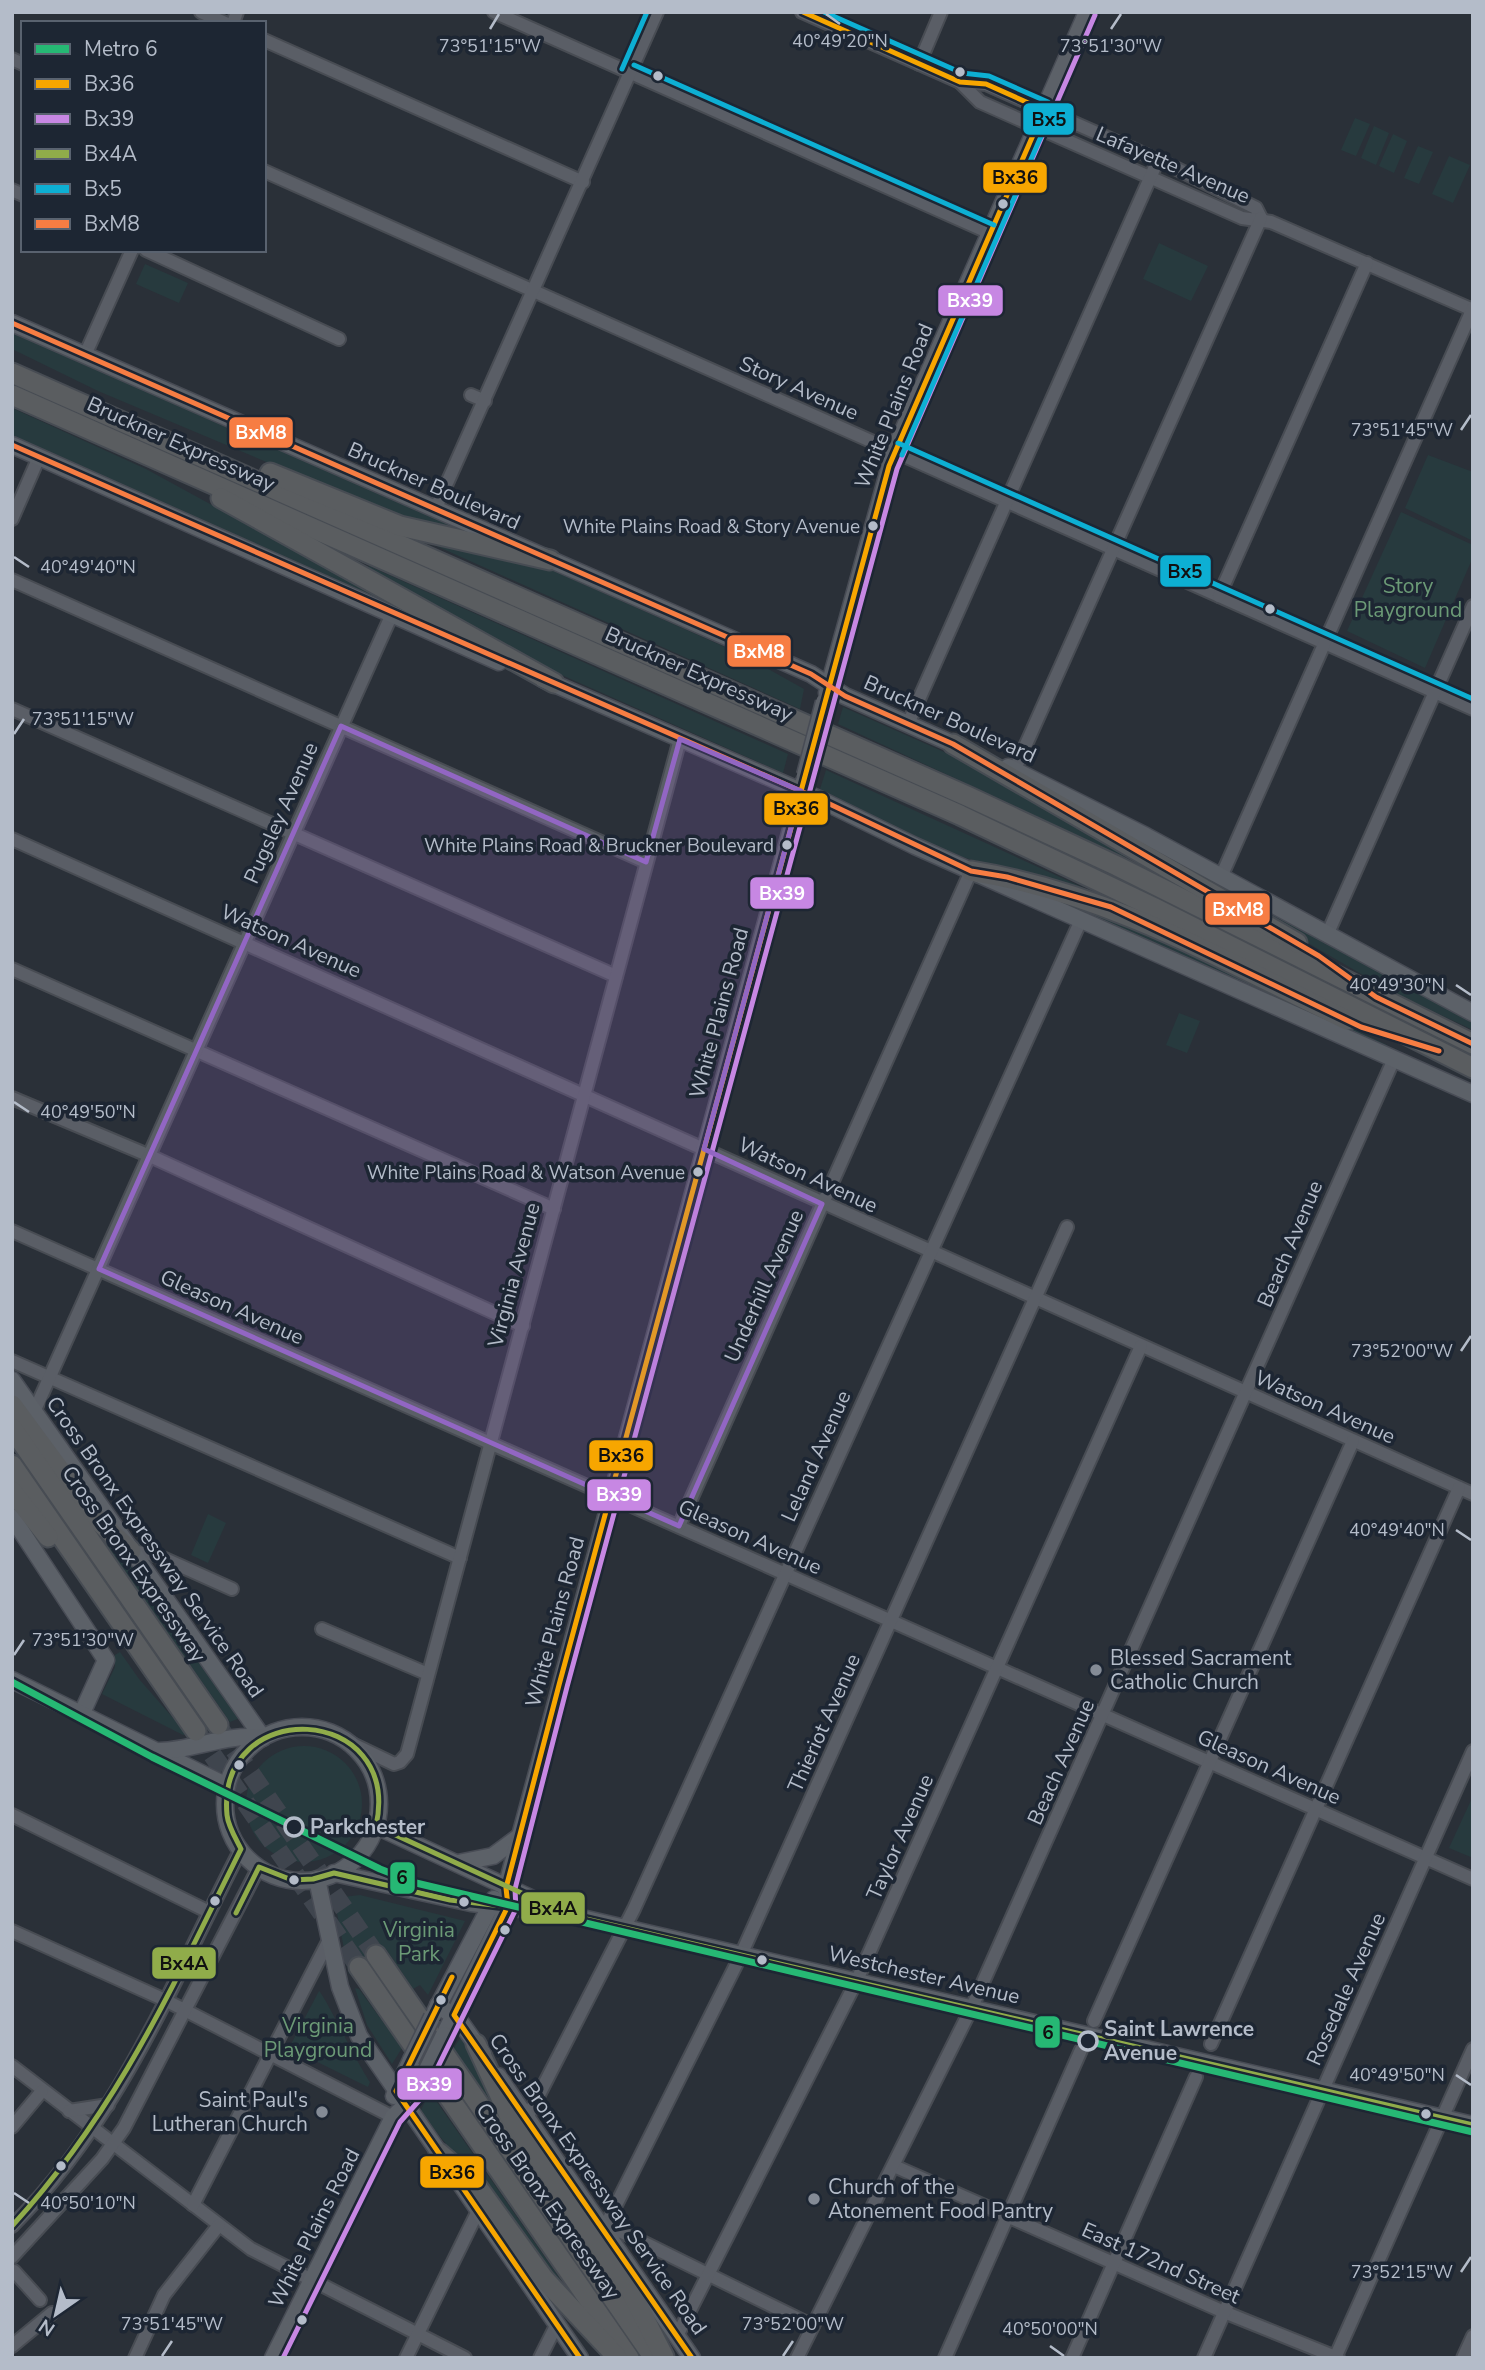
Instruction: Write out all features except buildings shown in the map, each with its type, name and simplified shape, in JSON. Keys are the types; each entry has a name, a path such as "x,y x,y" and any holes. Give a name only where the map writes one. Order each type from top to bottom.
{"highway":[{"path":"12,366 59,394"},
{"name":"Bruckner Expressway","path":"12,373 1007,814 1473,1044"},
{"name":"Bruckner Expressway","path":"12,395 1009,837 1473,1068"},
{"path":"159,436 226,455 400,526 550,560"},
{"path":"164,461 239,509 554,683"},
{"path":"953,744 1307,949 1376,997"},
{"path":"971,871 1007,877 1111,907 1361,1027 1428,1046"},
{"path":"12,1405 96,1519 131,1551"},
{"name":"Cross Bronx Expressway","path":"12,1428 218,1725"},
{"name":"Cross Bronx Expressway","path":"12,1465 196,1731"},
{"path":"12,1491 158,1676"},
{"name":"Cross Bronx Expressway","path":"376,1955 654,2358"},
{"name":"Cross Bronx Expressway","path":"359,1967 629,2358"},
{"path":"476,2044 509,2115 625,2282 665,2358"},
{"path":"439,2153 476,2185 548,2284 617,2358"}],"main road":[{"name":"White Plains Road","path":"393,2117 406,2105 423,2078 508,1906 506,1888 824,702 894,451 1087,12"},
{"name":"Bruckner Boulevard","path":"12,323 811,674 908,724 1015,769 1473,1013"},
{"path":"12,445 392,614 801,791 971,871 1473,1094"},
{"name":"Cross Bronx Expressway Service Road","path":"12,1380 262,1738"},
{"path":"12,1517 106,1660 82,1713"},
{"path":"12,1680 227,1786"},
{"path":"304,1727 326,1731 346,1741 364,1759 374,1776 379,1796 376,1826 361,1853 334,1873 317,1879 287,1879 259,1867 241,1849 227,1820 227,1786 238,1761 262,1738 283,1729 304,1727"},
{"path":"158,1751 201,1746 232,1737 262,1738"},
{"name":"Westchester Avenue","path":"376,1826 569,1915"},
{"path":"458,1863 494,1856 520,1836"},
{"name":"Westchester Avenue","path":"334,1873 450,1900 569,1915 1473,2125"},
{"path":"317,1879 347,2012 396,2091 580,2358"},
{"name":"White Plains Road","path":"272,2358 393,2117 396,2091 435,2011 489,1905 506,1888"},
{"name":"Cross Bronx Expressway Service Road","path":"435,2011 454,2015 476,2044 692,2358"}],"street":[{"path":"201,12 221,21"},
{"path":"494,12 990,233"},
{"path":"435,510 657,12"},
{"name":"Lafayette Avenue","path":"802,12 960,82 986,84 1158,160 1252,205 1261,218 1473,310"},
{"path":"919,64 941,12"},
{"path":"266,41 583,182"},
{"name":"Lafayette Avenue","path":"960,82 980,102 1242,218 1261,218"},
{"path":"908,724 1158,160"},
{"name":"Story Avenue","path":"266,172 1473,709"},
{"path":"1015,769 1261,218"},
{"path":"85,355 131,252"},
{"path":"150,252 339,339"},
{"path":"1219,596 1367,263"},
{"path":"1221,877 1473,310"},
{"path":"471,395 485,401"},
{"path":"12,519 39,457"},
{"path":"12,580 646,862"},
{"path":"1327,935 1473,606"},
{"name":"Pugsley Avenue","path":"34,1412 392,614"},
{"path":"12,709 616,976"},
{"name":"Virginia Avenue","path":"346,1741 390,1763 403,1760 523,1326 680,739"},
{"name":"Watson Avenue","path":"12,839 584,1093 822,1204 1473,1494"},
{"name":"Underhill Avenue","path":"678,1526 971,871"},
{"name":"Leland Avenue","path":"527,2118 634,1909 1081,920"},
{"path":"12,969 554,1209"},
{"name":"Beach Avenue","path":"797,2358 972,2007 1394,1059"},
{"path":"12,1098 150,1156 523,1326"},
{"name":"Thieriot Avenue","path":"604,2229 741,1955 1067,1227"},
{"name":"Gleason Avenue","path":"12,1231 1473,1879"},
{"name":"Taylor Avenue","path":"677,2336 857,1980 1141,1346"},
{"path":"12,1361 460,1558"},
{"path":"1094,2021 1353,1441"},
{"path":"1211,2044 1459,1488"},
{"path":"131,1551 156,1555 232,1589"},
{"path":"322,1629 428,1674"},
{"name":"Rosedale Avenue","path":"1203,2358 1473,1751"},
{"path":"12,1815 209,1912"},
{"path":"12,2226 42,2196 94,2129 129,2073 241,1849"},
{"path":"40,2300 13,2264 113,2144 187,2011 259,1867"},
{"path":"12,1931 165,2000 393,2117"},
{"path":"193,2205 329,1940"},
{"path":"1336,2357 1473,2049"},
{"path":"945,2358 1081,2050"},
{"path":"12,2066 251,2249 465,2358"},
{"path":"1072,2358 1196,2077"},
{"path":"12,2127 42,2091"},
{"path":"69,2111 108,2105"},
{"name":"East 172nd Street","path":"894,2166 1224,2312 1336,2357"},
{"path":"406,2358 478,2211"},
{"path":"135,2358 164,2295 219,2225"},
{"path":"604,2229 622,2232 813,2326"},
{"path":"12,2346 51,2313"},
{"path":"540,2358 557,2325"},
{"path":"1463,2358 1473,2336"}],"highlighted area":[{"path":"341,726 646,862 680,739 801,791 704,1149 822,1204 679,1526 99,1269"}],"green space":[{"path":"1355,118 1370,124 1356,156 1341,150"},
{"path":"1374,126 1389,133 1376,165 1361,158"},
{"path":"1393,134 1407,141 1394,173 1379,166"},
{"path":"1418,146 1433,152 1419,184 1404,178"},
{"path":"1449,156 1470,165 1453,203 1432,194"},
{"path":"1159,243 1208,266 1191,301 1143,279"},
{"path":"145,264 188,283 179,303 136,284"},
{"path":"12,331 423,511 469,534 397,517 98,391 12,349"},
{"path":"12,408 146,469 428,623 12,436"},
{"path":"1428,455 1473,472 1473,541 1405,508"},
{"name":"Story Playground","path":"1401,512 1473,545 1473,557 1425,668 1347,631"},
{"path":"432,540 552,570 743,655 804,689 800,709 430,543"},
{"path":"369,566 788,754 783,773 539,665 367,571"},
{"path":"843,707 1007,780 1136,857 1132,860 1120,855 838,724"},
{"path":"826,770 1084,888 1083,891 962,857 917,840 820,789"},
{"path":"1098,818 1473,1021 1473,1030 1392,992 1097,820"},
{"path":"1059,897 1121,915 1387,1045 1385,1048 1056,903"},
{"path":"1179,1013 1200,1021 1187,1053 1166,1045"},
{"path":"208,1514 226,1523 208,1563 191,1555"},
{"path":"93,1526 136,1566 240,1718 230,1722"},
{"path":"120,1652 139,1679 187,1734 183,1735 102,1694 115,1667 115,1655"},
{"path":"304,1746 326,1751 345,1763 357,1782 362,1804 357,1826 345,1845 326,1857 304,1862 282,1857 263,1845 251,1826 246,1804 251,1782 263,1763 282,1751"},
{"path":"1473,1796 1473,1858 1449,1848"},
{"name":"Virginia Park","path":"360,1895 465,1921 428,1995 420,1985 413,1989 386,1949 349,1974 334,1898"},
{"path":"355,1988 359,1989 402,2048 392,2064 367,2025"},
{"name":"Virginia Playground","path":"319,1991 370,2082 368,2087 289,2048"},
{"path":"461,2037 469,2048 515,2134 453,2049"},
{"path":"430,2092 583,2312 420,2112"}],"tunnel":[{"path":"218,1726 376,1955"},
{"path":"196,1731 359,1967"}],"metro line":[{"name":"6","path":"12,1682 152,1757 380,1869 416,1883 1473,2132"}],"transit line":[{"name":"Bx5","path":"622,69 647,12"},
{"name":"Bx36","path":"692,2358 454,2015 508,1906 506,1888 559,1685 889,466 1044,110 986,84 960,82 803,12"},
{"name":"Bx5","path":"824,12 962,73 989,76 1048,102 1053,109 902,455"},
{"name":"Bx39","path":"283,2358 400,2122 424,2095 516,1909 515,1889 567,1687 897,469 1095,15"},
{"name":"Bx5","path":"634,65 994,225"},
{"name":"BxM8","path":"12,323 811,674 845,696 953,744 1319,956 1376,997 1473,1044"},
{"name":"Bx5","path":"898,443 1473,699"},
{"name":"BxM8","path":"12,445 819,799 971,871 1007,877 1111,907 1361,1027 1439,1051"},
{"name":"Bx4A","path":"12,2226 83,2138 113,2092 166,1998 241,1849 227,1815 231,1776 249,1749 276,1733 308,1729 338,1737 363,1756 377,1785 376,1826 569,1915 1473,2125"},
{"name":"Bx4A","path":"236,1913 259,1867 292,1880 313,1879 334,1873 450,1900 527,1909"},
{"name":"Bx36","path":"452,1977 396,2091 580,2358"}],"place":[{"name":"White Plains Road & Story Avenue","path":"873,526"},
{"name":"White Plains Road & Bruckner Boulevard","path":"787,845"},
{"name":"White Plains Road & Watson Avenue","path":"698,1172"},
{"name":"Blessed Sacrament Catholic Church","path":"1096,1670"},
{"name":"Parkchester","path":"294,1827"},
{"name":"Saint Lawrence Avenue","path":"1088,2041"},
{"name":"Saint Paul's Lutheran Church","path":"322,2112"},
{"name":"Church of the Atonement Food Pantry","path":"814,2199"}]}
